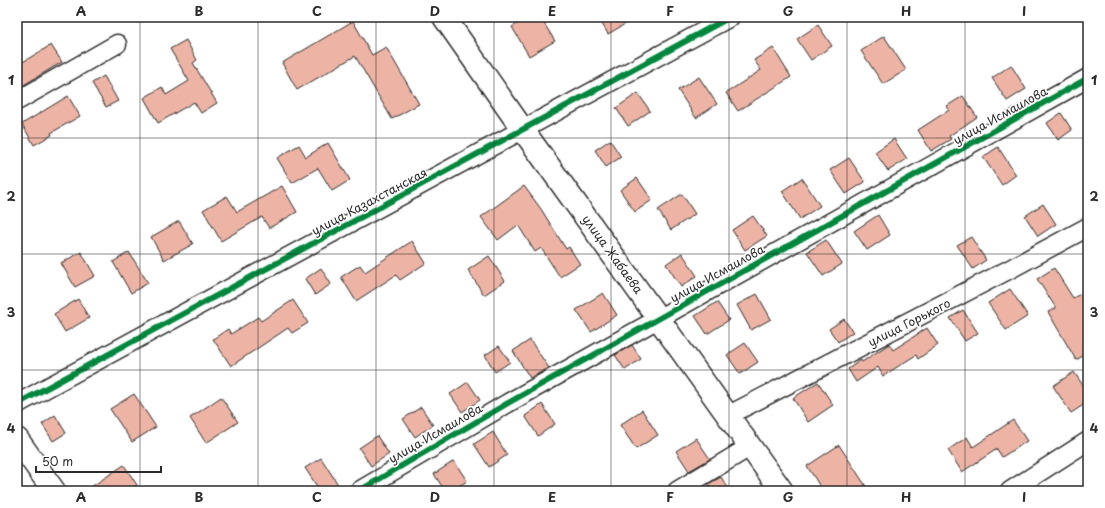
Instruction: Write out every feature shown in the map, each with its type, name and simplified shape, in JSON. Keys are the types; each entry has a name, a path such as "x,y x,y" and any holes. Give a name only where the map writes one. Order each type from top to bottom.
{"street":[{"name":"улица Жабаева","path":"444,17 523,130 729,415 782,491"},
{"name":"улица Казахстанская","path":"17,404 730,17"},
{"path":"17,101 117,44"},
{"name":"улица Исмаилова","path":"359,491 508,403 1088,78"},
{"name":"улица Горького","path":"729,415 1088,227"},
{"path":"17,440 54,491"},
{"path":"1010,491 1088,441"},
{"path":"677,491 751,446"}],"building":[{"path":"530,17 540,17 555,41 529,56 512,27"},
{"path":"598,17 637,17 608,34"},
{"path":"353,21 372,55 386,47 419,104 392,119 355,56 297,90 282,63"},
{"path":"818,25 832,46 811,60 797,39"},
{"path":"884,36 906,70 883,84 861,51"},
{"path":"186,40 197,60 193,63 217,103 201,113 194,102 158,123 144,98 162,87 166,95 189,81 170,49"},
{"path":"51,45 62,62 17,89 17,56 21,63"},
{"path":"773,48 791,77 738,111 726,93 761,70 754,60"},
{"path":"1011,65 1026,89 1007,101 992,78"},
{"path":"104,76 118,101 106,107 92,83"},
{"path":"699,77 717,104 696,118 678,90"},
{"path":"638,93 650,111 628,126 616,108"},
{"path":"68,96 80,116 34,145 22,124"},
{"path":"963,96 977,117 949,136 951,139 931,151 918,130 949,110 947,106"},
{"path":"1061,113 1072,130 1058,140 1047,123"},
{"path":"894,139 907,159 888,171 875,152"},
{"path":"610,140 621,157 606,167 595,150"},
{"path":"328,143 350,180 332,191 318,168 292,183 277,158 299,145 306,157"},
{"path":"998,147 1016,175 1002,185 983,157"},
{"path":"849,158 865,182 846,194 830,170"},
{"path":"637,178 652,200 635,212 620,190"},
{"path":"802,178 820,206 800,219 782,191"},
{"path":"282,186 297,212 269,228 262,217 221,241 203,210 227,196 237,212"},
{"path":"524,186 541,209 566,249 569,247 580,264 560,277 541,248 535,252 518,225 498,240 481,217"},
{"path":"682,194 695,214 671,230 658,210"},
{"path":"1043,204 1056,224 1038,236 1025,216"},
{"path":"878,215 890,235 867,250 854,231"},
{"path":"753,216 767,236 745,250 732,230"},
{"path":"179,221 193,244 164,260 151,237"},
{"path":"971,237 986,260 973,269 957,245"},
{"path":"826,240 842,264 823,276 807,252"},
{"path":"412,241 426,263 400,280 396,275 356,301 341,277 360,265 365,272"},
{"path":"81,252 95,276 75,287 61,263"},
{"path":"129,252 148,283 131,293 113,262"},
{"path":"682,253 697,276 681,287 666,264"},
{"path":"489,256 505,281 484,295 468,270"},
{"path":"321,268 331,284 315,295 305,279"},
{"path":"1054,268 1073,298 1088,290 1088,353 1076,360 1048,312 1056,308 1037,279"},
{"path":"1010,289 1028,316 1006,330 988,303"},
{"path":"603,293 617,315 591,332 576,310"},
{"path":"757,294 771,319 751,330 737,305"},
{"path":"78,299 89,318 65,332 54,314"},
{"path":"293,300 308,323 292,333 288,328 231,366 213,339 228,329 231,334 258,317 261,321"},
{"path":"717,302 729,320 707,334 695,316"},
{"path":"963,310 978,333 965,341 950,318"},
{"path":"844,319 853,332 838,342 829,329"},
{"path":"927,328 938,345 918,359 916,355 883,376 878,367 856,382 848,369 861,360 862,362 889,344 893,350"},
{"path":"530,340 549,368 530,378 513,351"},
{"path":"745,343 758,362 740,374 727,355"},
{"path":"632,345 641,359 625,370 615,355"},
{"path":"499,346 510,362 495,372 485,355"},
{"path":"1074,372 1088,393 1088,402 1071,413 1053,386"},
{"path":"468,382 480,400 462,412 450,394"},
{"path":"818,382 833,405 808,422 793,398"},
{"path":"134,394 156,427 132,442 110,409"},
{"path":"221,397 238,422 206,443 190,418"},
{"path":"542,404 555,424 538,436 525,416"},
{"path":"421,407 433,425 415,437 403,419"},
{"path":"642,410 658,435 636,449 620,425"},
{"path":"55,415 66,433 53,441 42,424"},
{"path":"1013,420 1027,441 1002,457 997,449 962,472 948,450 967,437 973,447"},
{"path":"493,432 507,455 489,467 474,444"},
{"path":"377,436 389,454 371,466 359,448"},
{"path":"696,438 710,459 689,471 676,451"},
{"path":"839,445 869,491 823,491 807,466"},
{"path":"321,458 339,486 331,491 320,491 305,468"},
{"path":"454,461 467,481 451,491 445,491 434,474"},
{"path":"124,465 137,485 128,491 85,491"},
{"path":"721,477 730,491 713,491 708,484"}],"cycle path":[{"path":"17,404 730,17"},
{"path":"359,491 508,403 1088,78"}]}
